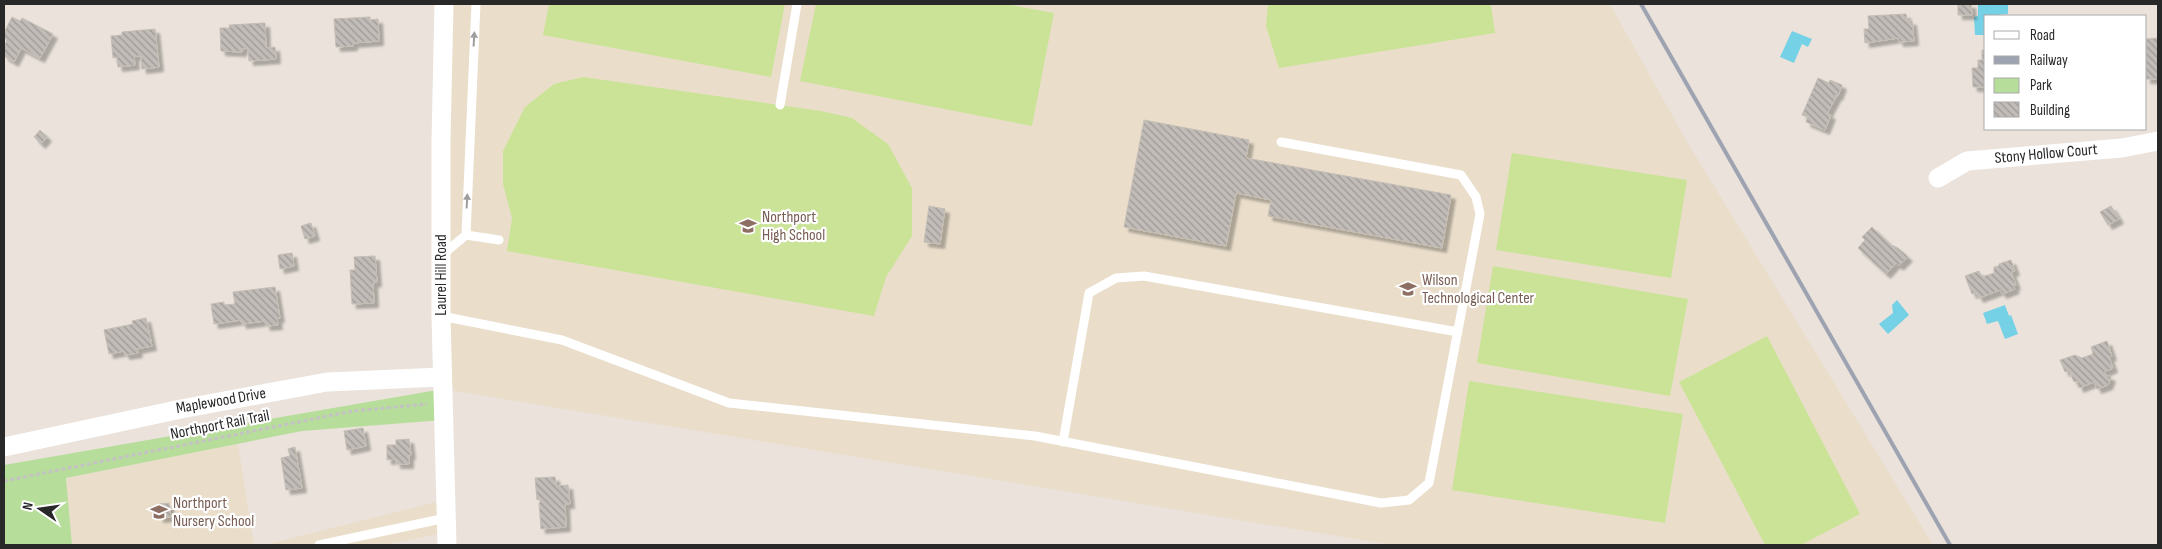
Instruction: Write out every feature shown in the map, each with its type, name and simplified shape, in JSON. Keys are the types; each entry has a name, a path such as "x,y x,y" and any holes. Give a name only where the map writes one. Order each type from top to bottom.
{"street":[{"name":"Laurel Hill Road","path":"444,4 441,316 446,545"},
{"name":"Stony Hollow Court","path":"1938,178 1967,161 2122,148 2158,141"},
{"name":"Maplewood Drive","path":"4,447 181,409 327,382 442,376"}],"lane":[{"path":"441,256 466,235 476,4"},
{"path":"780,105 797,4"},
{"path":"441,316 562,340 729,404 1035,436 1381,503 1409,500 1430,483 1480,214 1476,197 1462,175 1281,142"},
{"path":"466,235 499,240"},
{"path":"1063,442 1089,293 1116,278 1144,276 1458,332"},
{"path":"319,545 446,518"}],"path":[{"name":"Northport Rail Trail","path":"4,481 353,411 442,402"}],"shaded area":[{"name":"Wilson Technological Center","path":"451,4 1610,4 1686,140 1933,545 1391,545 443,389"},
{"name":"Northport Nursery School","path":"238,444 254,545 72,545 66,478"},
{"name":"Northport Nursery School","path":"440,501 439,534 384,545 265,545"}],"green space":[{"path":"549,4 785,4 771,77 543,35"},
{"path":"816,4 1006,4 1054,13 1032,126 800,81"},
{"path":"1268,4 1491,4 1495,33 1279,68 1266,26"},
{"path":"583,77 821,111 852,118 888,144 912,188 912,236 886,277 874,316 507,251 512,218 503,184 503,151 525,107 554,84"},
{"path":"1512,153 1687,180 1671,278 1496,250"},
{"path":"1493,266 1688,299 1670,396 1477,363"},
{"path":"1767,336 1860,514 1801,545 1765,545 1679,382"},
{"path":"1469,381 1683,414 1665,523 1452,490"},
{"path":"443,389 443,420 302,431 66,478 72,545 4,545 4,465"}],"water":[{"path":"1978,4 2008,4 2008,14 1984,15 1984,35 1975,35 1974,17 1978,16"},
{"path":"1792,31 1812,39 1808,47 1802,44 1794,63 1780,57"},
{"path":"1897,300 1909,315 1888,334 1879,324 1893,313 1892,305"},
{"path":"2005,305 2018,334 2005,339 1998,321 1987,324 1983,313"}],"building":[{"path":"1958,4 1971,4 1972,15 1958,15"},
{"path":"1906,14 1907,21 1912,21 1914,41 1899,42 1898,38 1865,43 1864,29 1869,29 1868,16"},
{"path":"12,17 20,21 22,18 53,34 40,58 21,48 14,62 4,56 4,47 7,40 4,38 4,33"},
{"path":"370,17 370,20 378,19 379,41 353,43 353,46 336,47 334,19"},
{"path":"265,23 266,48 275,47 276,59 249,61 248,48 242,49 242,52 221,51 220,28 230,28 229,25"},
{"path":"155,29 159,67 142,69 141,56 134,56 135,65 118,67 117,57 113,58 111,36 122,35 122,32"},
{"path":"2158,38 2158,79 2147,79 2147,39"},
{"path":"1982,50 1984,50 1984,87 1973,87 1972,68 1978,68 1978,60 1982,60"},
{"path":"1818,78 1829,83 1830,80 1842,85 1838,96 1835,95 1836,97 1827,114 1831,115 1825,130 1806,122 1808,117 1802,115"},
{"path":"1144,120 1249,140 1246,158 1451,195 1442,248 1268,216 1271,200 1236,193 1226,246 1124,227"},
{"path":"40,130 47,137 41,144 34,137"},
{"path":"929,206 945,209 940,244 924,242"},
{"path":"2111,206 2119,219 2108,225 2100,212"},
{"path":"311,223 315,236 305,239 301,226"},
{"path":"1872,227 1891,245 1898,248 1908,257 1899,266 1896,263 1886,274 1858,248 1865,240 1862,237"},
{"path":"292,253 294,266 280,269 278,255"},
{"path":"375,256 377,282 373,283 374,303 352,304 350,270 355,270 354,257"},
{"path":"2011,260 2015,271 2011,272 2016,285 2013,286 2015,289 2002,294 2000,290 1979,298 1976,292 1972,294 1965,276 1979,271 1982,277 1994,273 1994,267"},
{"path":"275,287 280,318 277,318 278,325 266,326 265,321 242,324 241,320 214,324 211,304 224,302 224,305 235,304 233,292"},
{"path":"146,318 152,346 137,349 138,353 125,355 124,351 109,354 104,330 133,324 132,321"},
{"path":"2107,341 2112,356 2109,357 2113,368 2104,372 2111,377 2108,385 2097,389 2094,382 2079,388 2077,381 2074,382 2069,370 2065,372 2060,360 2075,355 2082,358 2093,354 2091,347"},
{"path":"363,428 366,446 347,450 344,431"},
{"path":"409,439 411,455 409,455 409,464 396,464 396,459 387,460 387,445 396,445 396,440"},
{"path":"295,447 302,488 286,490 281,458 290,456 288,449"},
{"path":"555,477 556,486 568,485 570,504 565,504 566,527 541,529 540,499 537,500 535,478"},
{"path":"169,503 171,517 159,518 159,504"}],"railway":[{"path":"1641,4 1950,545"}],"place":[{"name":"Northport High School","path":"748,226"},
{"name":"Wilson Technological Center","path":"1408,289"},
{"name":"Northport Nursery School","path":"159,512"}]}
